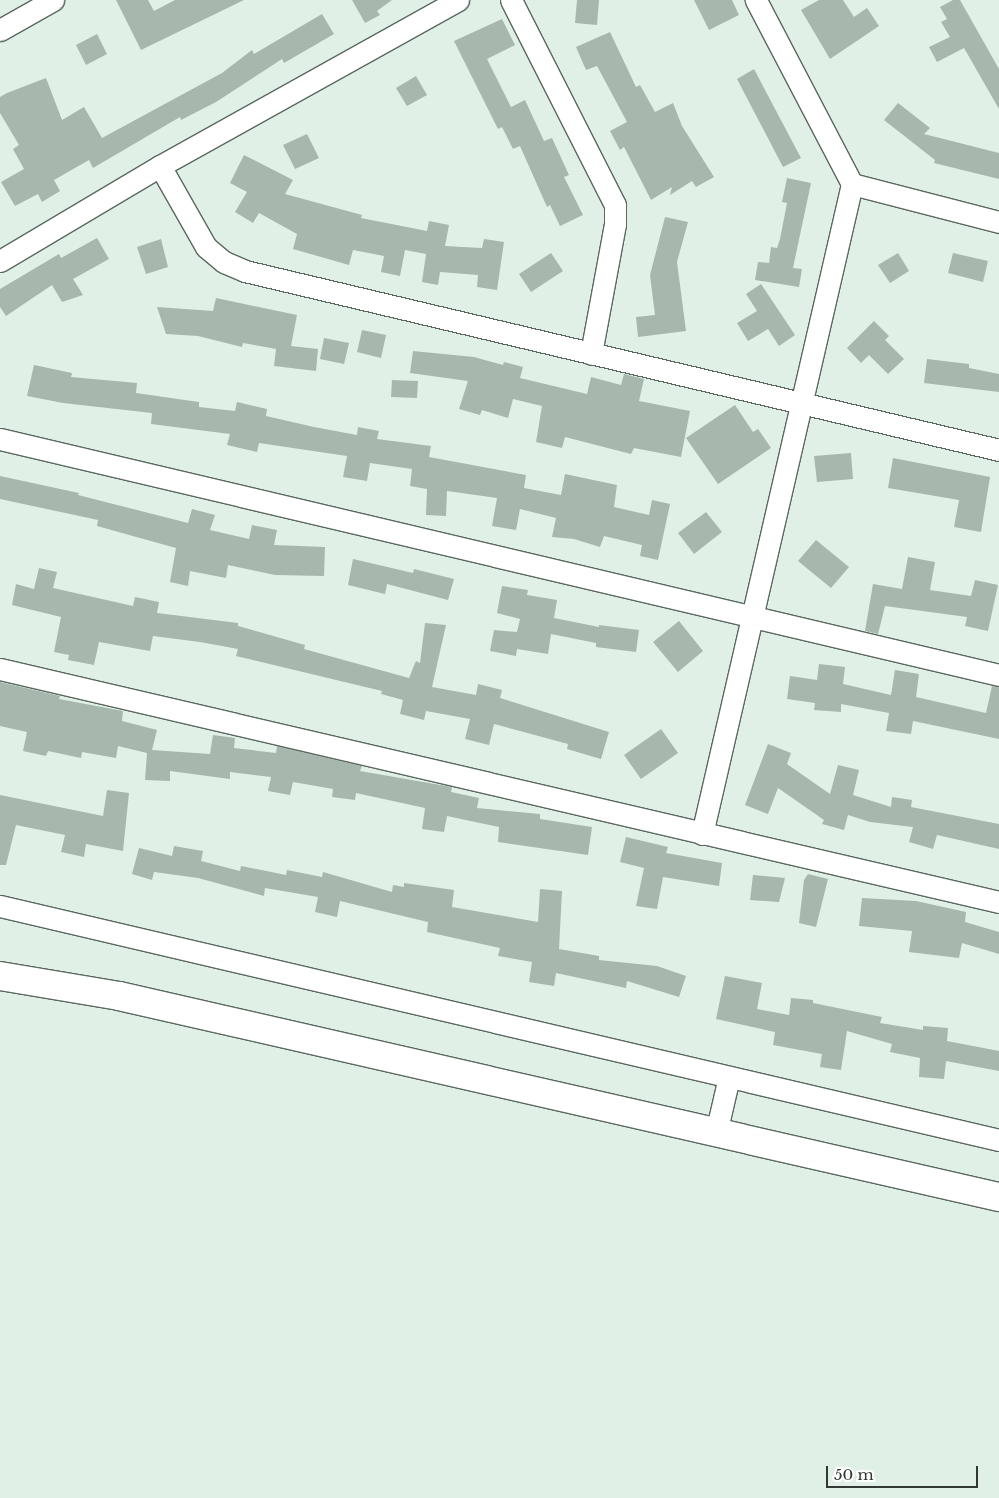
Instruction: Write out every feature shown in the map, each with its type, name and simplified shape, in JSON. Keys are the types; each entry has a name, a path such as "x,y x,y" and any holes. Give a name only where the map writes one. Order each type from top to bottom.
{"main road":[{"path":"0,976 118,996 999,1197"}],"street":[{"path":"0,30 53,0"},
{"path":"0,261 160,166 458,0"},
{"path":"511,0 615,205 615,224 591,354"},
{"path":"702,834 750,618 802,404 852,184 756,0"},
{"path":"160,166 206,247 224,262 245,271 999,450"},
{"path":"852,184 999,222"},
{"path":"0,439 750,618 999,675"},
{"path":"0,669 999,902"},
{"path":"0,906 999,1140"},
{"path":"716,1133 729,1077"}],"building":[{"path":"116,0 148,0 154,11 175,0 244,0 141,50"},
{"path":"352,0 392,0 377,11 380,15 365,23"},
{"path":"577,0 599,0 597,25 575,23"},
{"path":"694,0 732,0 739,15 709,30"},
{"path":"819,0 843,0 854,17 867,8 879,26 830,59 801,10"},
{"path":"953,0 960,0 999,69 999,109 964,48 937,62 929,47 950,37 941,22 947,19 940,7"},
{"path":"322,14 334,34 284,63 282,59 216,102 181,120 180,117 93,168 89,160 54,180 60,191 42,202 38,194 15,206 1,182 24,169 13,149 19,145 0,113 0,97 7,93 46,78 62,120 84,107 102,138 222,73 252,50 254,54"},
{"path":"502,19 515,45 487,59 511,107 525,100 544,141 552,138 569,175 564,177 583,215 560,226 550,205 547,207 520,146 513,149 502,127 498,129 454,41"},
{"path":"610,32 636,87 640,85 655,112 673,103 682,126 714,177 696,187 692,181 670,195 672,187 651,200 624,147 620,150 610,131 627,122 597,66 586,70 576,47"},
{"path":"97,34 107,54 86,65 76,45"},
{"path":"754,69 801,158 783,167 737,79"},
{"path":"416,76 427,95 407,106 396,88"},
{"path":"898,103 930,128 924,134 999,153 999,179 934,163 935,160 884,120"},
{"path":"307,134 319,158 295,169 283,145"},
{"path":"244,155 293,180 285,194 362,215 361,218 427,231 429,221 449,225 445,246 482,248 484,239 504,242 497,290 477,287 478,275 440,272 438,285 422,282 426,254 405,250 400,276 381,272 384,256 353,250 349,265 293,249 297,234 259,213 253,223 235,212 247,192 230,183"},
{"path":"787,178 811,183 793,268 802,269 799,287 755,280 758,262 769,263 771,247 777,248 780,239 787,203 782,202"},
{"path":"665,217 688,222 677,262 686,331 638,337 636,317 655,315 650,275"},
{"path":"97,238 109,259 73,279 83,295 62,302 52,285 6,316 0,307 0,289 59,254 61,258"},
{"path":"161,239 168,267 146,274 137,247"},
{"path":"551,253 563,271 531,292 519,274"},
{"path":"898,253 909,271 890,283 878,265"},
{"path":"953,253 988,261 983,282 948,273"},
{"path":"761,284 795,335 779,346 768,329 748,341 737,323 757,311 746,294"},
{"path":"216,298 297,315 291,346 318,349 316,371 274,366 276,349 243,343 242,347 198,336 166,334 157,307 213,311"},
{"path":"874,321 889,336 885,340 904,359 888,374 869,355 861,363 847,348"},
{"path":"362,330 386,335 381,358 357,352"},
{"path":"324,338 349,343 344,364 320,359"},
{"path":"413,351 474,357 503,365 504,362 523,367 520,378 587,394 591,377 621,385 624,374 644,379 639,401 690,411 681,457 634,448 631,454 565,437 562,448 536,442 542,406 513,399 508,418 482,410 480,415 459,409 468,381 410,373"},
{"path":"927,359 969,364 969,368 999,374 999,392 924,383"},
{"path":"34,365 72,373 71,377 137,383 136,393 199,402 199,407 235,411 237,402 267,409 266,416 314,427 357,435 358,427 379,431 377,439 431,446 429,457 526,475 524,488 561,495 565,474 617,485 614,507 649,515 652,500 670,504 658,560 640,556 642,545 604,536 600,547 574,539 552,537 556,518 520,509 516,530 492,526 497,498 447,491 446,516 426,515 427,489 410,486 412,469 370,463 367,481 343,477 347,456 259,443 257,452 227,445 230,434 151,424 152,413 63,403 27,396"},
{"path":"392,380 418,381 417,398 391,397"},
{"path":"735,405 753,432 758,429 771,448 718,484 686,438"},
{"path":"851,453 853,479 817,482 814,456"},
{"path":"893,458 990,477 981,532 954,527 959,500 888,488"},
{"path":"0,476 79,493 78,495 188,523 192,509 215,515 210,530 249,539 252,525 277,530 274,545 325,547 324,576 275,575 228,565 226,578 190,571 188,586 170,582 176,548 97,526 98,520 0,499"},
{"path":"706,512 722,532 694,554 678,533"},
{"path":"816,540 849,567 831,588 798,561"},
{"path":"908,557 935,562 930,590 971,596 975,580 998,585 988,631 965,626 967,617 885,606 878,634 865,631 873,584 902,589"},
{"path":"353,559 413,573 414,569 454,579 448,600 387,584 385,594 348,585"},
{"path":"39,568 57,572 53,588 133,606 135,597 159,602 157,613 238,623 238,626 305,645 304,649 409,678 416,661 420,663 425,623 446,625 432,687 476,695 478,684 502,690 500,698 609,732 601,759 567,749 568,744 494,724 489,745 465,739 470,719 426,711 424,720 400,714 403,700 381,694 382,691 236,656 238,649 153,636 150,651 99,642 94,665 68,660 69,655 54,652 61,617 12,605 16,584 34,589"},
{"path":"502,586 528,590 527,595 557,600 554,618 599,627 599,625 639,630 636,652 596,647 596,643 551,634 548,654 517,649 516,656 490,651 494,630 517,632 520,619 497,613"},
{"path":"679,621 703,651 678,672 653,642"},
{"path":"819,664 845,667 843,684 891,695 895,670 919,674 916,697 986,713 992,686 999,687 999,739 913,721 911,734 886,731 889,713 841,704 841,712 814,710 815,703 787,699 790,676 817,680"},
{"path":"0,682 60,696 59,699 123,711 122,721 157,730 152,750 210,754 213,735 235,738 234,748 276,753 277,746 362,766 360,771 452,787 451,792 479,798 477,808 540,814 540,819 592,827 588,855 498,842 499,827 447,816 444,832 422,829 425,808 356,793 355,800 332,797 333,789 293,782 290,795 268,791 271,777 230,772 230,779 170,771 170,781 145,780 147,753 118,746 116,758 82,752 81,758 48,751 46,756 23,751 27,732 0,726"},
{"path":"661,729 678,753 641,779 624,755"},
{"path":"768,744 791,753 787,764 830,794 838,765 859,770 853,795 891,807 892,797 912,800 911,807 999,824 999,849 937,835 933,849 909,842 913,827 870,822 848,815 844,830 822,824 824,820 778,788 768,814 745,805"},
{"path":"107,790 129,793 123,851 86,844 84,857 61,852 65,835 16,825 6,865 0,865 0,795 103,816"},
{"path":"626,837 668,847 666,853 722,863 719,886 663,877 657,909 636,906 644,868 620,862"},
{"path":"174,846 203,851 201,861 240,871 241,866 286,875 287,870 322,877 323,872 392,892 393,885 404,887 404,883 454,890 452,907 538,922 540,889 562,891 559,949 599,956 599,960 657,966 686,976 679,997 627,981 626,988 556,973 554,986 529,982 532,962 498,956 500,948 427,932 428,922 340,901 337,917 315,912 318,897 265,888 264,896 198,878 154,872 152,880 132,874 139,848 172,856"},
{"path":"808,874 828,879 816,927 799,923 804,880"},
{"path":"753,875 785,878 779,902 750,900"},
{"path":"862,898 916,901 966,912 965,922 999,932 999,954 962,943 959,958 909,952 912,931 859,926"},
{"path":"725,976 762,983 757,1009 789,1015 791,998 813,1000 813,1003 882,1017 880,1023 923,1030 923,1026 948,1028 947,1041 999,1051 999,1071 946,1061 944,1079 919,1077 920,1058 890,1052 892,1044 847,1031 841,1070 820,1067 822,1054 773,1045 775,1032 716,1019"}]}
